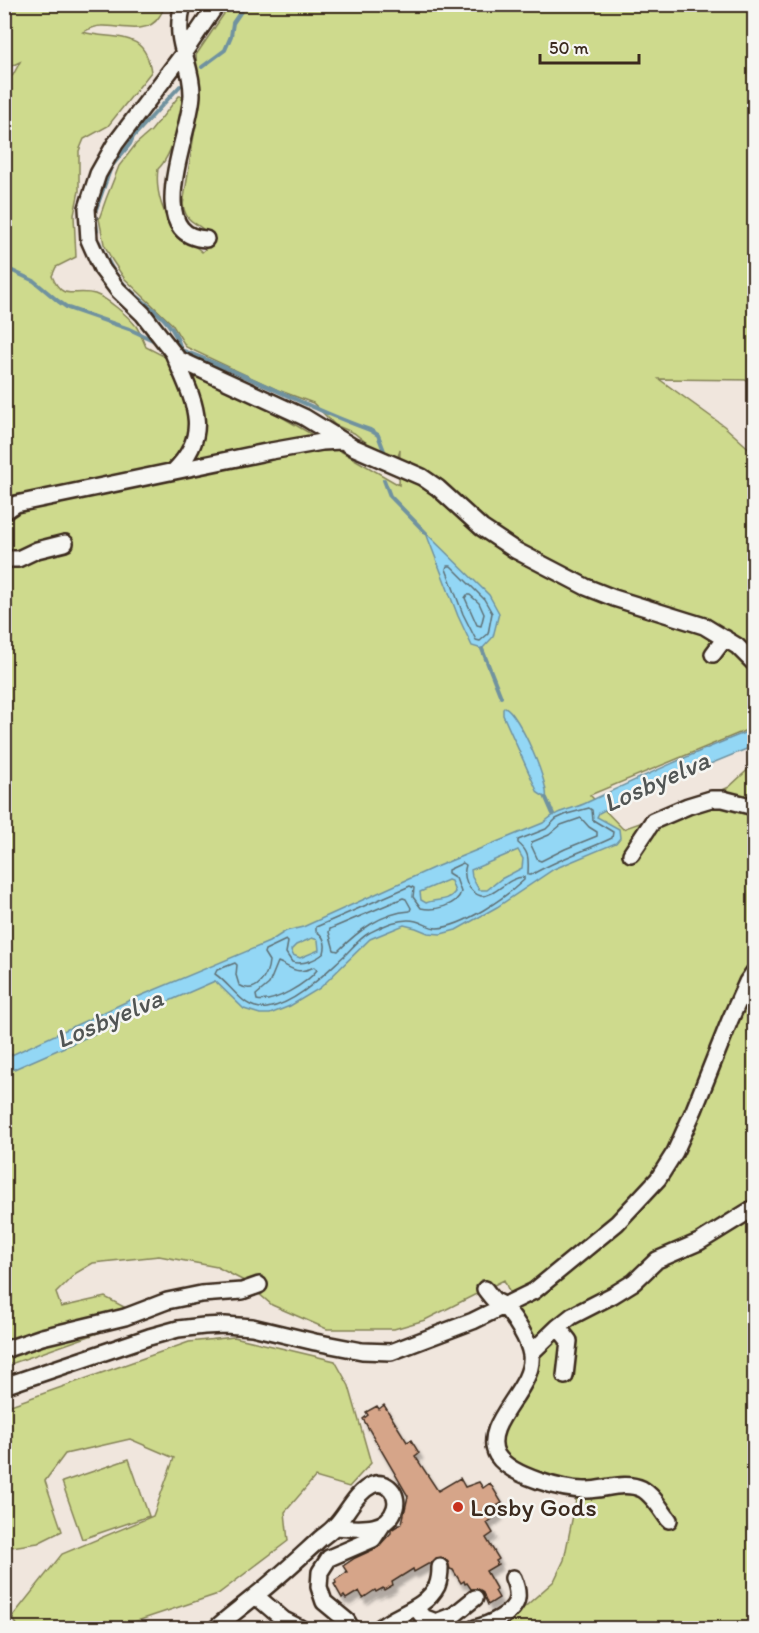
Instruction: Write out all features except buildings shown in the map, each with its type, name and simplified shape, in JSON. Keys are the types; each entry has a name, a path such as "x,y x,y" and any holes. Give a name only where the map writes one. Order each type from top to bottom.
{"street":[{"path":"183,4 179,30 183,54 191,77 192,96 173,188 173,208 177,221 184,231 197,238 206,239"},
{"path":"174,471 191,449 196,432 197,416 191,392 174,355 143,314 117,290 102,269 89,240 87,208 98,174 115,144 183,54 217,4"},
{"path":"174,355 184,362 304,417 342,441 422,477 438,488 482,528 515,550 614,598 704,627 741,649 754,663"},
{"path":"8,505 271,451 342,441"},
{"path":"4,559 18,559 37,550 65,543"},
{"path":"713,654 725,638"},
{"path":"631,854 653,820 688,806 711,799 723,799 754,807"},
{"path":"4,1386 149,1337 178,1329 225,1324 252,1327 362,1351 391,1352 473,1321 534,1291 617,1223 658,1179 675,1152 747,981 754,972"},
{"path":"531,1353 572,1316 634,1282 657,1260 699,1242 754,1208"},
{"path":"4,1350 42,1337 125,1317 190,1296 242,1291 260,1285"},
{"path":"485,1289 494,1300 504,1305 531,1353 531,1363 522,1388 494,1431 496,1454 513,1470 546,1483 586,1490 631,1485 644,1490 669,1520"},
{"path":"141,1310 149,1337"},
{"path":"558,1327 568,1341 565,1376"},
{"path":"221,1627 335,1527 359,1496 371,1486 383,1484 391,1488 396,1495 396,1505 392,1515 373,1539 329,1558 320,1572 320,1587 324,1602 347,1621 351,1629"},
{"path":"335,1527 370,1528 383,1524"},
{"path":"380,1629 416,1608 438,1585 440,1567"},
{"path":"475,1629 495,1620 514,1605 517,1599 513,1578"},
{"path":"256,1596 284,1620 300,1629"},
{"path":"416,1608 423,1617 436,1622 454,1615 475,1598"}],"green space":[{"path":"4,5 166,5 154,23 147,26 132,28 99,26 83,32 135,42 148,58 151,72 108,126 84,139 79,151 79,191 74,215 76,257 56,267 52,276 60,289 70,293 95,294 105,299 136,326 146,347 280,416 399,485 400,449 398,457 377,451 354,433 335,425 313,403 278,390 186,347 172,324 124,278 104,244 99,219 119,166 179,96 184,96 172,145 158,169 159,195 169,221 180,235 202,252 210,245 206,232 189,219 183,205 199,103 196,55 230,5 754,5 754,380 659,379 724,426 754,453 754,727 590,795 623,829 688,806 729,787 754,764 754,1628 485,1628 512,1618 554,1581 564,1560 579,1485 523,1470 500,1447 500,1423 533,1375 529,1337 504,1280 425,1320 394,1329 327,1329 272,1305 244,1281 217,1267 159,1256 93,1263 76,1273 56,1293 61,1307 105,1297 128,1309 132,1321 5,1366 4,82 13,75 20,62 5,69"},
{"path":"234,1337 335,1361 349,1386 371,1463 349,1487 315,1477 285,1512 288,1541 218,1594 116,1628 19,1628 12,1617 62,1554 153,1516 174,1458 130,1439 65,1454 45,1481 62,1531 38,1543 5,1548 5,1407 189,1342"},
{"path":"129,1459 149,1516 82,1539 62,1482"}],"water":[{"path":"426,533 489,595 499,613 493,637 482,649 472,646"},
{"path":"505,707 511,712 532,750 543,779 546,798 538,793 503,715"},
{"name":"Losbyelva","path":"754,729 754,746 627,798 599,813 597,817 619,829 620,838 616,843 554,869 497,907 456,930 441,934 428,933 404,925 370,939 320,988 290,1006 270,1014 260,1014 244,1009 215,981 5,1073 5,1058 128,1001 269,942 286,931 303,927 433,868 543,823 560,812 582,805","holes":["518,850 523,859 522,868 501,879 487,890 479,890 471,870","448,880 451,881 455,892 445,899 426,903 421,900 420,892","312,938 318,940 319,950 300,958 293,955 291,950 296,945"]}],"waterway":[{"path":"202,67 225,50 233,23 246,4"},
{"path":"97,231 95,212 111,167 133,137 180,86"},
{"path":"99,242 109,264 119,278 165,320 177,338 181,350"},
{"path":"4,267 34,281 68,308 129,329 157,342"},
{"path":"178,349 370,430 378,435 386,456"},
{"path":"384,480 390,496 426,533"},
{"path":"482,649 501,697"},
{"path":"546,798 553,814"}],"place":[{"name":"Losby Gods","path":"458,1507"}]}
